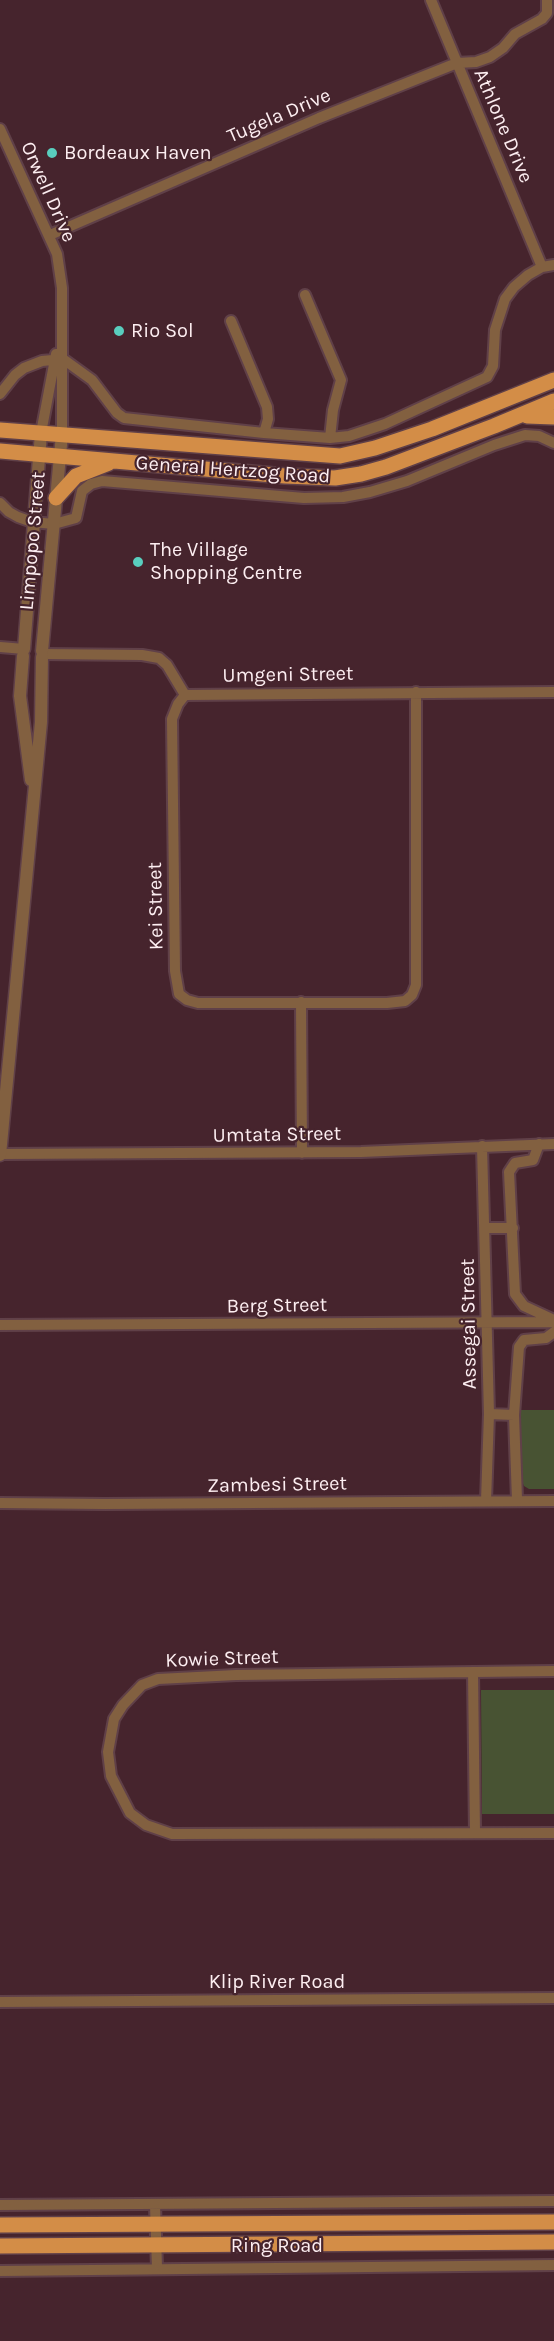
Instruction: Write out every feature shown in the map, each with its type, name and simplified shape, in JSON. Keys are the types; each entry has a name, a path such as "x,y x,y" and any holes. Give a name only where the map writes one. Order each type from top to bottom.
{"main road":[{"name":"General Hertzog Road","path":"0,430 274,453 343,456 432,429 554,380"},
{"name":"General Hertzog Road","path":"0,451 285,476 342,477 371,472 554,401"},
{"path":"506,421 529,416 554,417"},
{"path":"56,498 79,474 115,461"},
{"name":"Ring Road","path":"0,2226 554,2222"},
{"name":"Ring Road","path":"0,2246 554,2242"}],"street":[{"name":"Athlone Drive","path":"430,0 542,267"},
{"name":"Tugela Drive","path":"50,235 319,118 457,63 476,62 490,57 503,48 515,34 547,14 546,0"},
{"name":"Orwell Drive","path":"0,129 50,235 61,275 61,343 41,433"},
{"path":"542,267 554,265"},
{"name":"General Hertzog Road","path":"58,359 92,380 117,414 124,418 264,433 330,438 349,436 386,423 487,377 493,366 495,330 505,299 514,286 542,267"},
{"path":"305,295 341,380 333,410 330,438"},
{"path":"231,321 267,406 268,419 264,433"},
{"name":"Orwell Drive","path":"58,359 62,434"},
{"path":"0,394 15,375 24,368 58,359"},
{"name":"Limpopo Street","path":"33,796 21,696 32,522 41,433"},
{"name":"Limpopo Street","path":"0,1155 41,722 42,654 62,434"},
{"name":"General Hertzog Road","path":"54,524 76,518 82,491 97,482 304,498 336,498 388,487 525,435 539,436 554,443"},
{"path":"0,503 12,514 32,522 54,524"},
{"path":"0,647 23,653 32,644 38,646 42,654 142,655 159,658 167,665 185,695"},
{"name":"Kei Street","path":"185,695 172,719 177,992 182,998 198,1003 400,1002 409,998 415,990 417,976 416,692"},
{"name":"Umgeni Street","path":"185,695 554,692"},
{"path":"301,1002 302,1153"},
{"path":"539,1144 535,1158 515,1163 509,1172 516,1298 524,1306 554,1321"},
{"name":"Umtata Street","path":"0,1155 361,1152 554,1144"},
{"name":"Assegai Street","path":"482,1146 489,1414 486,1501"},
{"path":"485,1228 513,1228"},
{"name":"Berg Street","path":"0,1325 554,1321"},
{"path":"517,1500 514,1415 520,1344 527,1340 546,1338 554,1332"},
{"path":"489,1414 514,1415"},
{"name":"Zambesi Street","path":"0,1503 554,1501"},
{"name":"Kowie Street","path":"554,1671 158,1678 142,1685 123,1705 114,1719 108,1752 111,1776 130,1814 146,1825 172,1833 554,1833"},
{"path":"473,1672 475,1833"},
{"name":"Klip River Road","path":"0,2002 554,1998"},
{"path":"0,2205 554,2201"},
{"path":"155,2205 157,2268"},
{"name":"Ring Road","path":"0,2271 554,2265"}],"green space":[{"path":"521,1410 554,1410 554,1489 529,1489 524,1486 521,1479"},
{"path":"481,1690 554,1690 554,1814 482,1814"}],"place":[{"name":"Bordeaux Haven","path":"52,153"},
{"name":"Rio Sol","path":"119,331"},
{"name":"The Village Shopping Centre","path":"138,562"}]}
